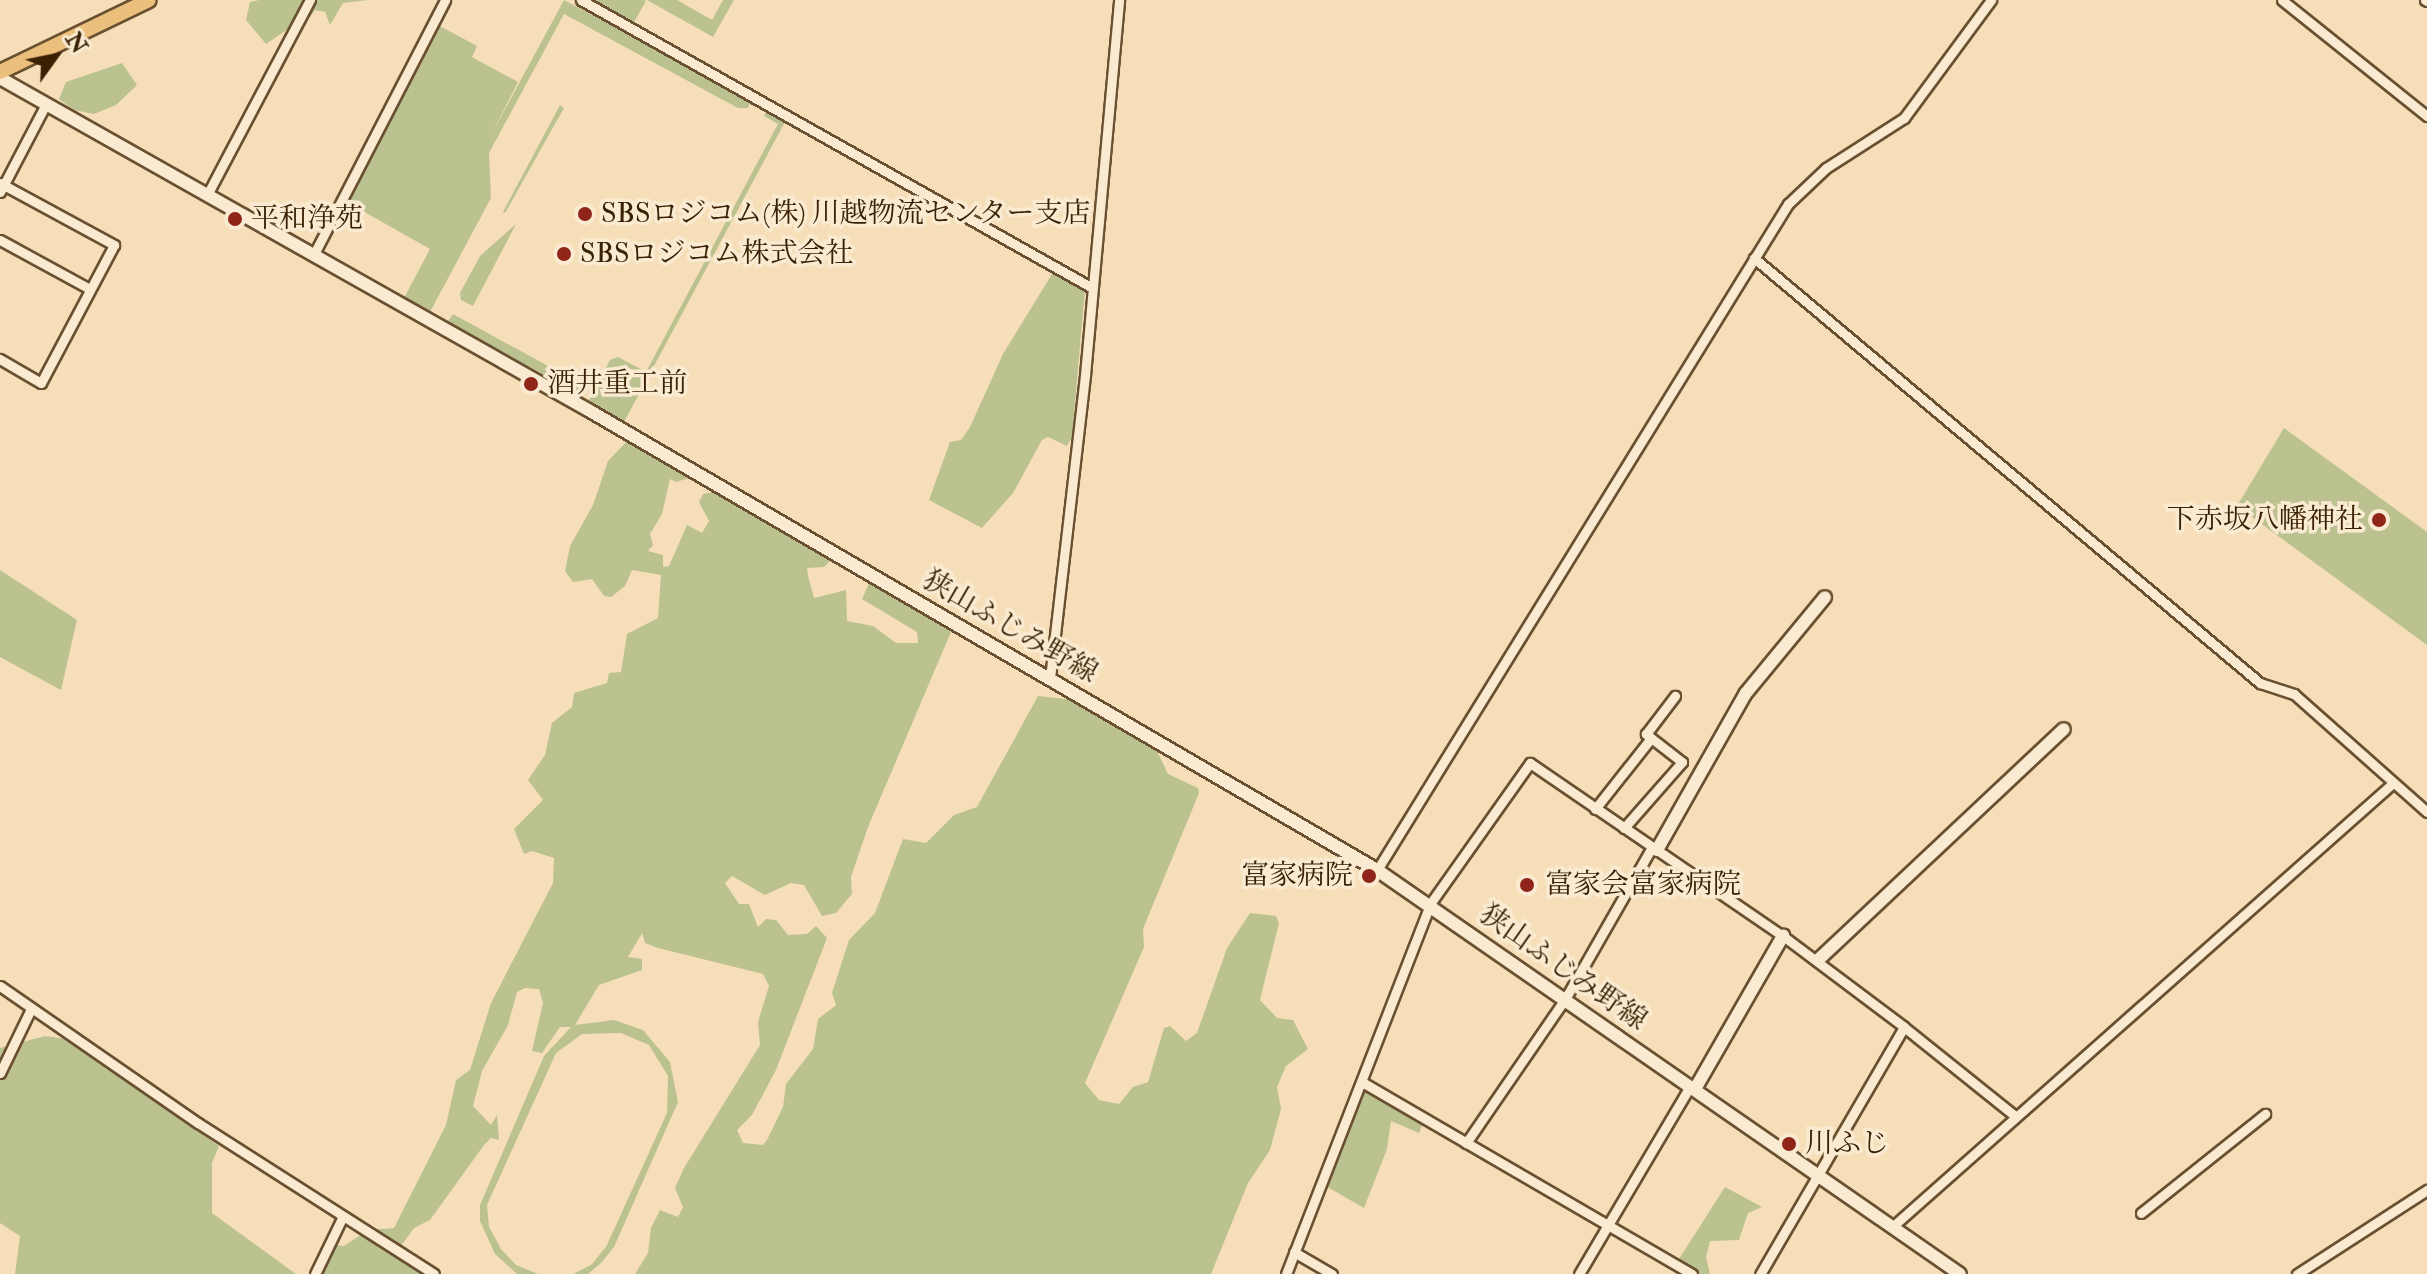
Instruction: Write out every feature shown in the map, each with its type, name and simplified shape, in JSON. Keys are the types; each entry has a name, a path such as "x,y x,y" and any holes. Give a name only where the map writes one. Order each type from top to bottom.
{"main road":[{"path":"0,75 149,0"},
{"name":"狭山ふじみ野線","path":"0,75 1050,678 1377,870 1892,1227 1942,1269 1960,1274"},
{"path":"1654,848 1746,693 1825,597"},
{"path":"1818,960 2064,729"},
{"path":"1692,1088 1783,936"}],"street":[{"path":"207,195 310,0"},
{"path":"314,254 445,0"},
{"path":"581,0 1089,286"},
{"path":"1050,678 1085,375 1089,286 1119,0"},
{"path":"1377,870 1788,204 1806,185 1904,118 1991,0"},
{"path":"2282,0 2427,116"},
{"path":"0,359 41,383 114,245 1,186 46,104"},
{"path":"0,240 90,289"},
{"path":"1754,258 2260,683 2294,694 2427,812"},
{"path":"1675,696 1646,734 1699,773"},
{"path":"1595,809 1651,738"},
{"path":"1624,828 1682,762"},
{"path":"1286,1274 1430,904 1530,763 1818,960 2014,1115"},
{"path":"1892,1227 2014,1115 2393,783"},
{"path":"1466,1143 1565,999 1654,848"},
{"path":"0,986 434,1274"},
{"path":"0,1073 31,1009"},
{"path":"1760,1274 1904,1027"},
{"path":"1362,1082 1692,1274"},
{"path":"1579,1274 1692,1088"},
{"path":"2141,1213 2265,1114"},
{"path":"2297,1274 2427,1190"},
{"path":"315,1274 343,1216"},
{"path":"1294,1252 1332,1274"}],"green space":[{"path":"368,0 343,3 330,25 325,12 315,10 301,29 288,29 266,44 246,20 250,2"},
{"path":"564,0 752,100 748,108 738,108 564,14 489,153 491,198 430,312 404,298 430,249 345,201 438,25 477,46 472,57 518,82 490,137"},
{"path":"587,0 643,0 646,1 632,26"},
{"path":"647,0 677,0 712,20 723,0 734,0 713,37"},
{"path":"122,63 137,85 116,105 94,114 74,110 59,99 66,82"},
{"path":"560,105 564,108 503,212"},
{"path":"766,112 786,120 624,422 589,400 610,360 618,357 646,372 778,124 764,116"},
{"path":"516,224 473,306 461,300 460,293 480,256"},
{"path":"1052,274 1085,289 1072,437 1067,446 1048,437 1042,440 1013,493 982,528 929,500 950,442 961,440 970,427 1003,354"},
{"path":"453,314 581,384 577,391 446,324"},
{"path":"2284,428 2427,532 2427,645 2237,506"},
{"path":"629,439 659,454 664,464 696,476 676,482 670,479 662,514 650,534 653,545 648,551 663,555 663,567 669,566 687,525 702,533 709,521 699,502 703,494 719,491 832,559 824,567 807,568 808,576 814,598 846,590 847,621 873,626 896,643 918,643 917,632 862,599 870,581 951,632 868,827 851,877 852,894 836,913 822,916 804,885 791,883 765,895 732,876 725,883 739,904 749,904 758,927 766,919 776,920 788,935 807,934 816,926 827,938 776,1070 752,1115 737,1130 743,1143 763,1145 767,1140 783,1107 786,1084 813,1049 818,1019 836,1005 832,993 849,940 875,913 903,839 926,843 954,815 977,807 1038,696 1074,700 1157,751 1168,774 1198,788 1199,793 1143,929 1144,947 1085,1083 1099,1100 1119,1104 1133,1087 1148,1082 1164,1028 1170,1026 1186,1041 1197,1033 1227,948 1250,913 1276,916 1279,923 1260,1000 1277,1018 1293,1020 1308,1049 1286,1066 1277,1087 1281,1109 1270,1150 1248,1183 1211,1274 635,1274 648,1253 651,1228 660,1210 678,1217 683,1207 675,1188 684,1168 760,1045 758,1022 769,986 763,974 658,948 645,943 642,933 628,957 642,959 642,970 599,985 575,1025 614,1020 643,1030 670,1062 678,1102 614,1247 602,1262 588,1274 573,1274 591,1265 606,1247 667,1113 668,1076 649,1045 621,1033 582,1034 556,1053 487,1205 489,1227 501,1249 516,1265 538,1274 517,1274 495,1254 480,1221 480,1205 544,1056 571,1027 560,1027 542,1053 532,1051 543,1003 539,989 525,988 517,992 508,1025 482,1071 473,1106 491,1125 497,1115 499,1140 491,1138 484,1145 430,1220 414,1228 395,1254 428,1274 319,1274 336,1245 344,1246 368,1230 394,1228 446,1125 456,1080 470,1070 491,1003 553,883 554,858 532,851 524,854 514,829 543,800 528,780 545,755 552,723 572,707 574,693 607,683 609,673 621,672 627,634 658,618 661,575 632,570 625,586 611,597 604,596 592,579 573,582 565,571 570,546 593,505 608,461"},
{"path":"0,570 77,620 61,690 0,657"},
{"path":"45,1036 66,1039 219,1146 212,1163 212,1213 296,1274 15,1274 20,1236 0,1223 0,1048"},
{"path":"1356,1090 1374,1093 1423,1123 1419,1133 1391,1121 1387,1149 1364,1208 1324,1185"},
{"path":"1725,1187 1762,1207 1748,1213 1739,1240 1710,1241 1706,1257 1710,1274 1699,1274 1679,1259"}],"place":[{"name":"SBSロジコム(株) 川越物流センター支店","path":"585,214"},
{"name":"平和浄苑","path":"235,219"},
{"name":"SBSロジコム株式会社","path":"564,254"},
{"name":"酒井重工前","path":"531,384"},
{"name":"下赤坂八幡神社","path":"2379,520"},
{"name":"富家病院","path":"1369,876"},
{"name":"富家会富家病院","path":"1527,885"},
{"name":"川ふじ","path":"1789,1144"}]}
